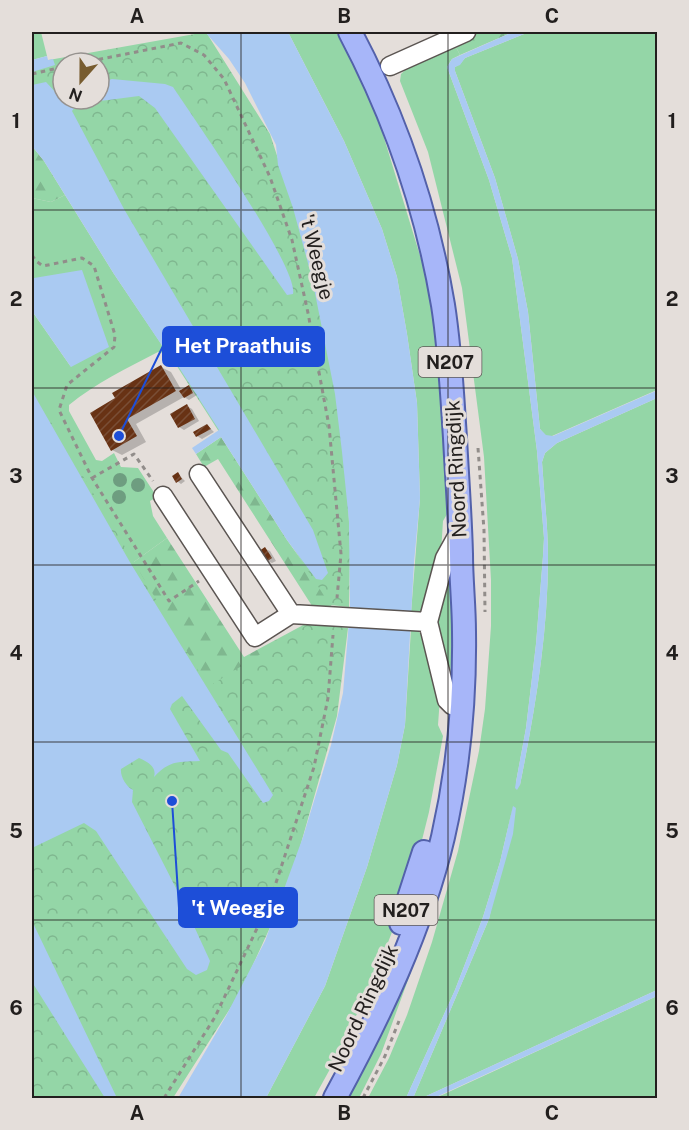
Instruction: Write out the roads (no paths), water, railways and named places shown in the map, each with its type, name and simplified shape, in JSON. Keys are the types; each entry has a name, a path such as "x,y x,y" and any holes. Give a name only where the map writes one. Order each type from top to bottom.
{"main road":[{"name":"Noord Ringdijk","path":"335,1098 383,1006 429,891 443,836 454,777 464,634 460,531 447,335 436,273 413,183 394,128 372,74 351,32"},
{"name":"Noord Ringdijk","path":"318,1098 367,1007 398,933 424,852 460,708"}],"street":[{"path":"390,66 466,32"},
{"path":"199,474 291,614"},
{"path":"163,496 255,637 291,614 421,622"},
{"path":"460,531 445,558 421,622 447,700 460,708"}],"water":[{"path":"205,32 288,32 344,141 382,229 397,277 417,403 420,498 405,725 397,765 367,867 325,986 266,1098 178,1098 226,1016 265,941 303,837 331,745 343,693 350,609 349,521 335,394 312,278 293,208 278,165 276,145 245,83 229,59"},
{"path":"513,32 529,32 465,58 460,65 455,67 455,71 495,178 518,259 528,312 540,429 546,435 553,436 658,390 657,398 557,443 545,453 542,462 548,546 546,615 535,701 520,785 517,790 515,788 526,728 536,644 543,556 544,538 537,451 512,258 489,180 447,67 452,59"},
{"path":"47,56 48,60 51,59 51,66 32,72 32,60"},
{"path":"111,79 165,84 173,87 263,225 280,255 290,279 293,294 287,295 155,108 139,96 111,99"},
{"path":"46,82 51,87 51,111 72,111 124,209 313,530 328,573 322,580 316,579 287,540 221,437 196,454 192,448 219,430 171,355 169,356 114,274 44,161 32,146 32,85"},
{"path":"82,270 109,347 71,367 32,311 32,274 34,278"},
{"path":"32,391 131,564 273,795 269,801 263,803 228,753 221,750 182,696 172,704 170,709 200,761 175,763 165,767 154,777 153,768 139,758 121,769 124,781 133,790 132,802 210,961 207,970 196,975 187,969 96,831 84,823 32,848"},
{"path":"513,806 516,808 513,834 489,919 415,1098 406,1098 455,990 483,917 500,862"},
{"path":"32,921 117,1098 105,1098 32,982"},
{"path":"657,990 657,996 434,1098 422,1098"}],"place":[{"name":"Het Praathuis","path":"119,436"},
{"name":"'t Weegje","path":"172,801"}]}
